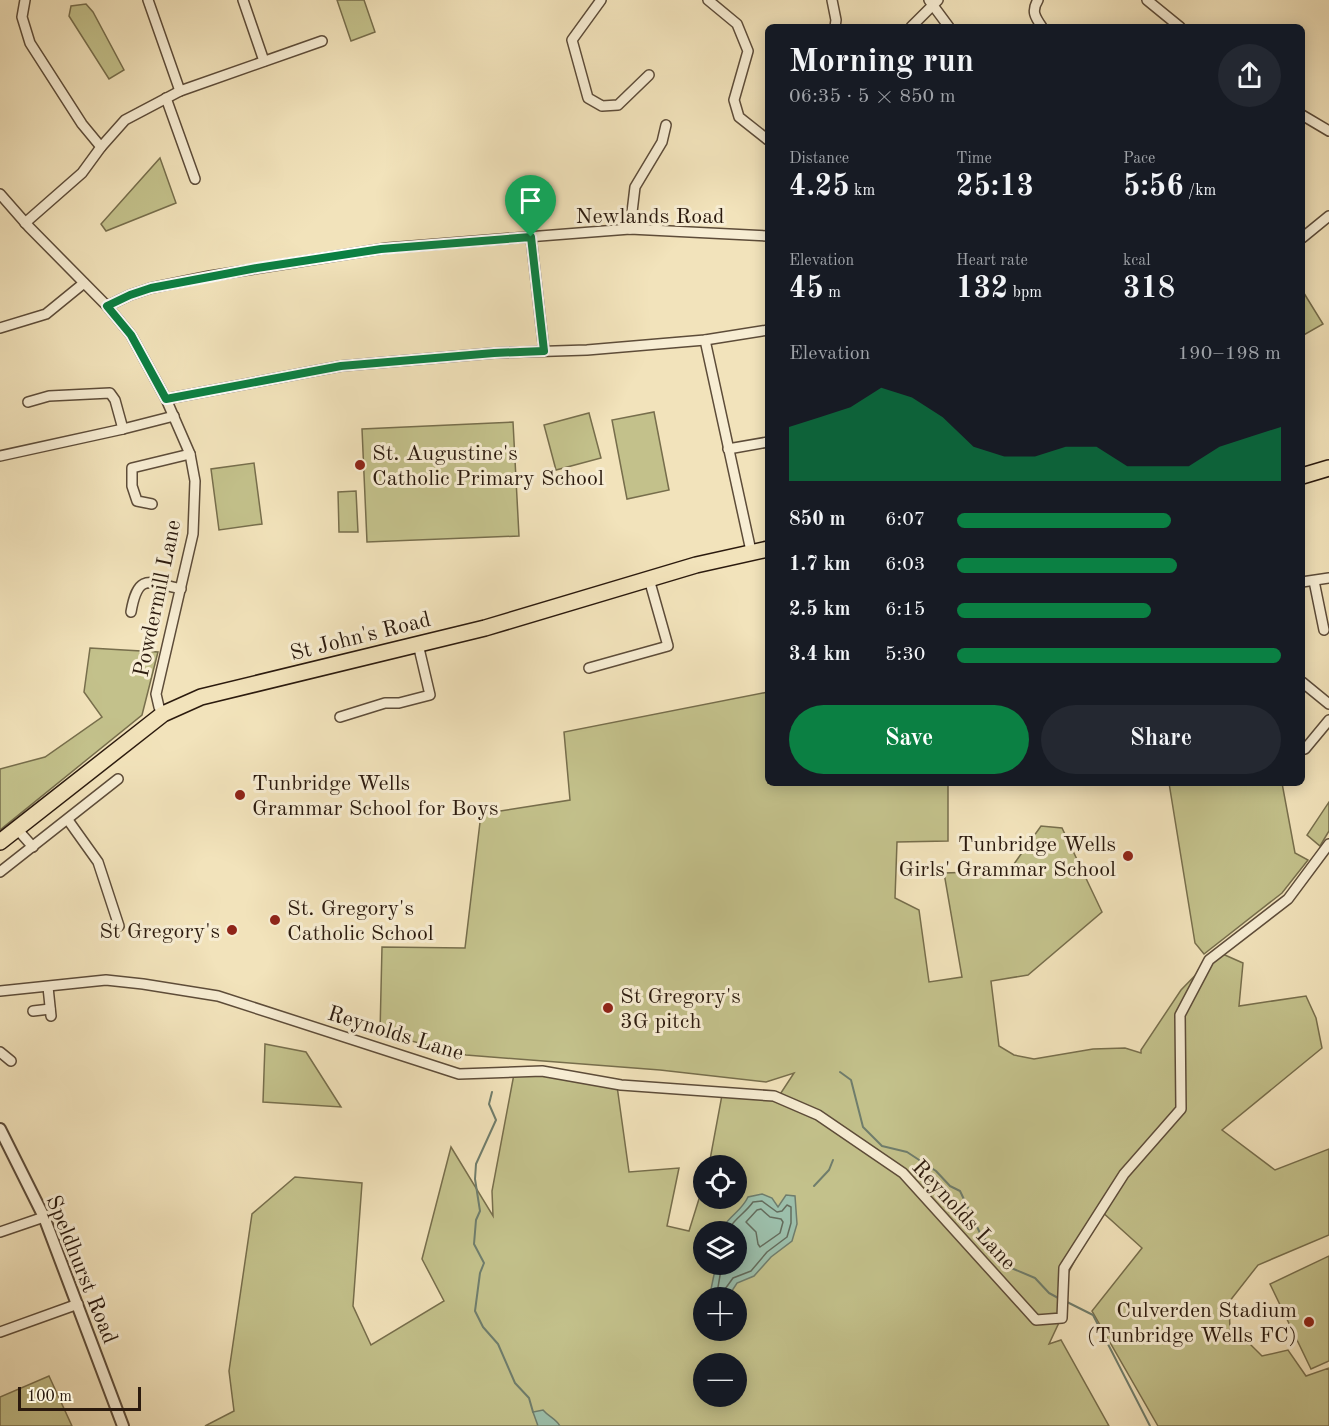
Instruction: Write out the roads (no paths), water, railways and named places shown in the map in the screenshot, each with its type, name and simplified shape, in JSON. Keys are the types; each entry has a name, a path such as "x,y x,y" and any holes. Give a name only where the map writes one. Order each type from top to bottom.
{"highway":[{"path":"1305,475 1329,468"},
{"name":"St John's Road","path":"0,842 164,714 186,703 218,692 565,606 648,579 751,551 765,549"}],"street":[{"path":"25,0 22,17 30,43 82,124 101,147"},
{"path":"148,0 180,91"},
{"path":"243,0 264,61"},
{"path":"601,0 572,40 588,98 602,106 618,105 649,75"},
{"path":"708,0 737,24 748,51 734,100 739,117 765,138"},
{"path":"832,0 835,24"},
{"path":"1038,0 1034,7 1034,14 1040,24"},
{"path":"1147,0 1176,24"},
{"path":"914,24 933,2 947,24"},
{"path":"26,223 82,173 125,120 180,91 322,41"},
{"path":"166,98 194,175 182,174"},
{"path":"1305,117 1329,131"},
{"path":"630,229 635,187 662,142 666,125"},
{"name":"Powdermill Lane","path":"0,194 107,306 131,335 166,399 190,454 195,481 193,534 156,694 159,707 164,714"},
{"path":"1305,236 1329,216"},
{"name":"Newlands Road","path":"107,306 151,288 304,260 387,248 630,229 765,236"},
{"path":"531,237 544,351"},
{"path":"0,328 46,314 84,283"},
{"path":"166,399 341,366 463,355 587,350 705,340 765,330"},
{"path":"705,340 751,551"},
{"path":"28,402 49,396 110,393 115,400 123,429"},
{"path":"0,456 174,416"},
{"path":"728,449 765,443"},
{"path":"152,504 136,501 132,486 132,468 190,454"},
{"path":"1305,582 1329,578"},
{"path":"589,668 668,646 648,579"},
{"path":"1314,581 1324,630"},
{"path":"131,612 134,594 139,586 147,582 182,589"},
{"path":"340,717 385,704 430,695 418,644"},
{"path":"1305,684 1329,704"},
{"path":"1305,749 1329,720"},
{"path":"0,872 118,779"},
{"path":"68,820 98,862 119,926"},
{"path":"17,829 33,847"},
{"name":"Reynolds Lane","path":"0,991 106,980 218,996 459,1074 542,1071 621,1085 774,1096 818,1115 903,1173 1036,1320 1062,1318 1064,1268 1124,1174 1181,1109 1180,1015 1209,960 1288,899 1329,844"},
{"path":"33,1011 51,1012 48,987"},
{"path":"0,1052 11,1061"},
{"name":"Speldhurst Road","path":"0,1129 44,1217 123,1426"},
{"path":"0,1232 44,1217"},
{"path":"0,1332 78,1304"}],"water":[{"path":"762,1194 772,1198 778,1207 786,1195 795,1196 797,1224 792,1241 771,1257 754,1276 737,1283 734,1287 711,1287 714,1275 747,1275 747,1221 728,1221 739,1209 747,1209 748,1197"},
{"path":"543,1410 560,1426 538,1426 533,1412"}],"waterway":[{"path":"840,1072 851,1080 863,1127 882,1146 907,1152 936,1171 950,1186 960,1191 980,1233 1009,1267 1035,1278 1049,1293 1060,1299"},
{"path":"492,1092 489,1104 496,1120 476,1164 475,1179 480,1211 476,1220 474,1244 484,1263 480,1273 475,1311 483,1327 498,1344 515,1383 529,1398 533,1412"},
{"path":"814,1186 829,1170 833,1160"},
{"path":"1065,1301 1093,1315 1150,1426"}],"place":[{"name":"St. Augustine's Catholic Primary School","path":"360,465"},
{"name":"Tunbridge Wells Grammar School for Boys","path":"240,795"},
{"name":"Tunbridge Wells Girls' Grammar School","path":"1128,856"},
{"name":"St. Gregory's Catholic School","path":"275,920"},
{"name":"St Gregory's","path":"232,930"},
{"name":"St Gregory's 3G pitch","path":"608,1008"},
{"name":"Culverden Stadium (Tunbridge Wells FC)","path":"1309,1322"}]}
